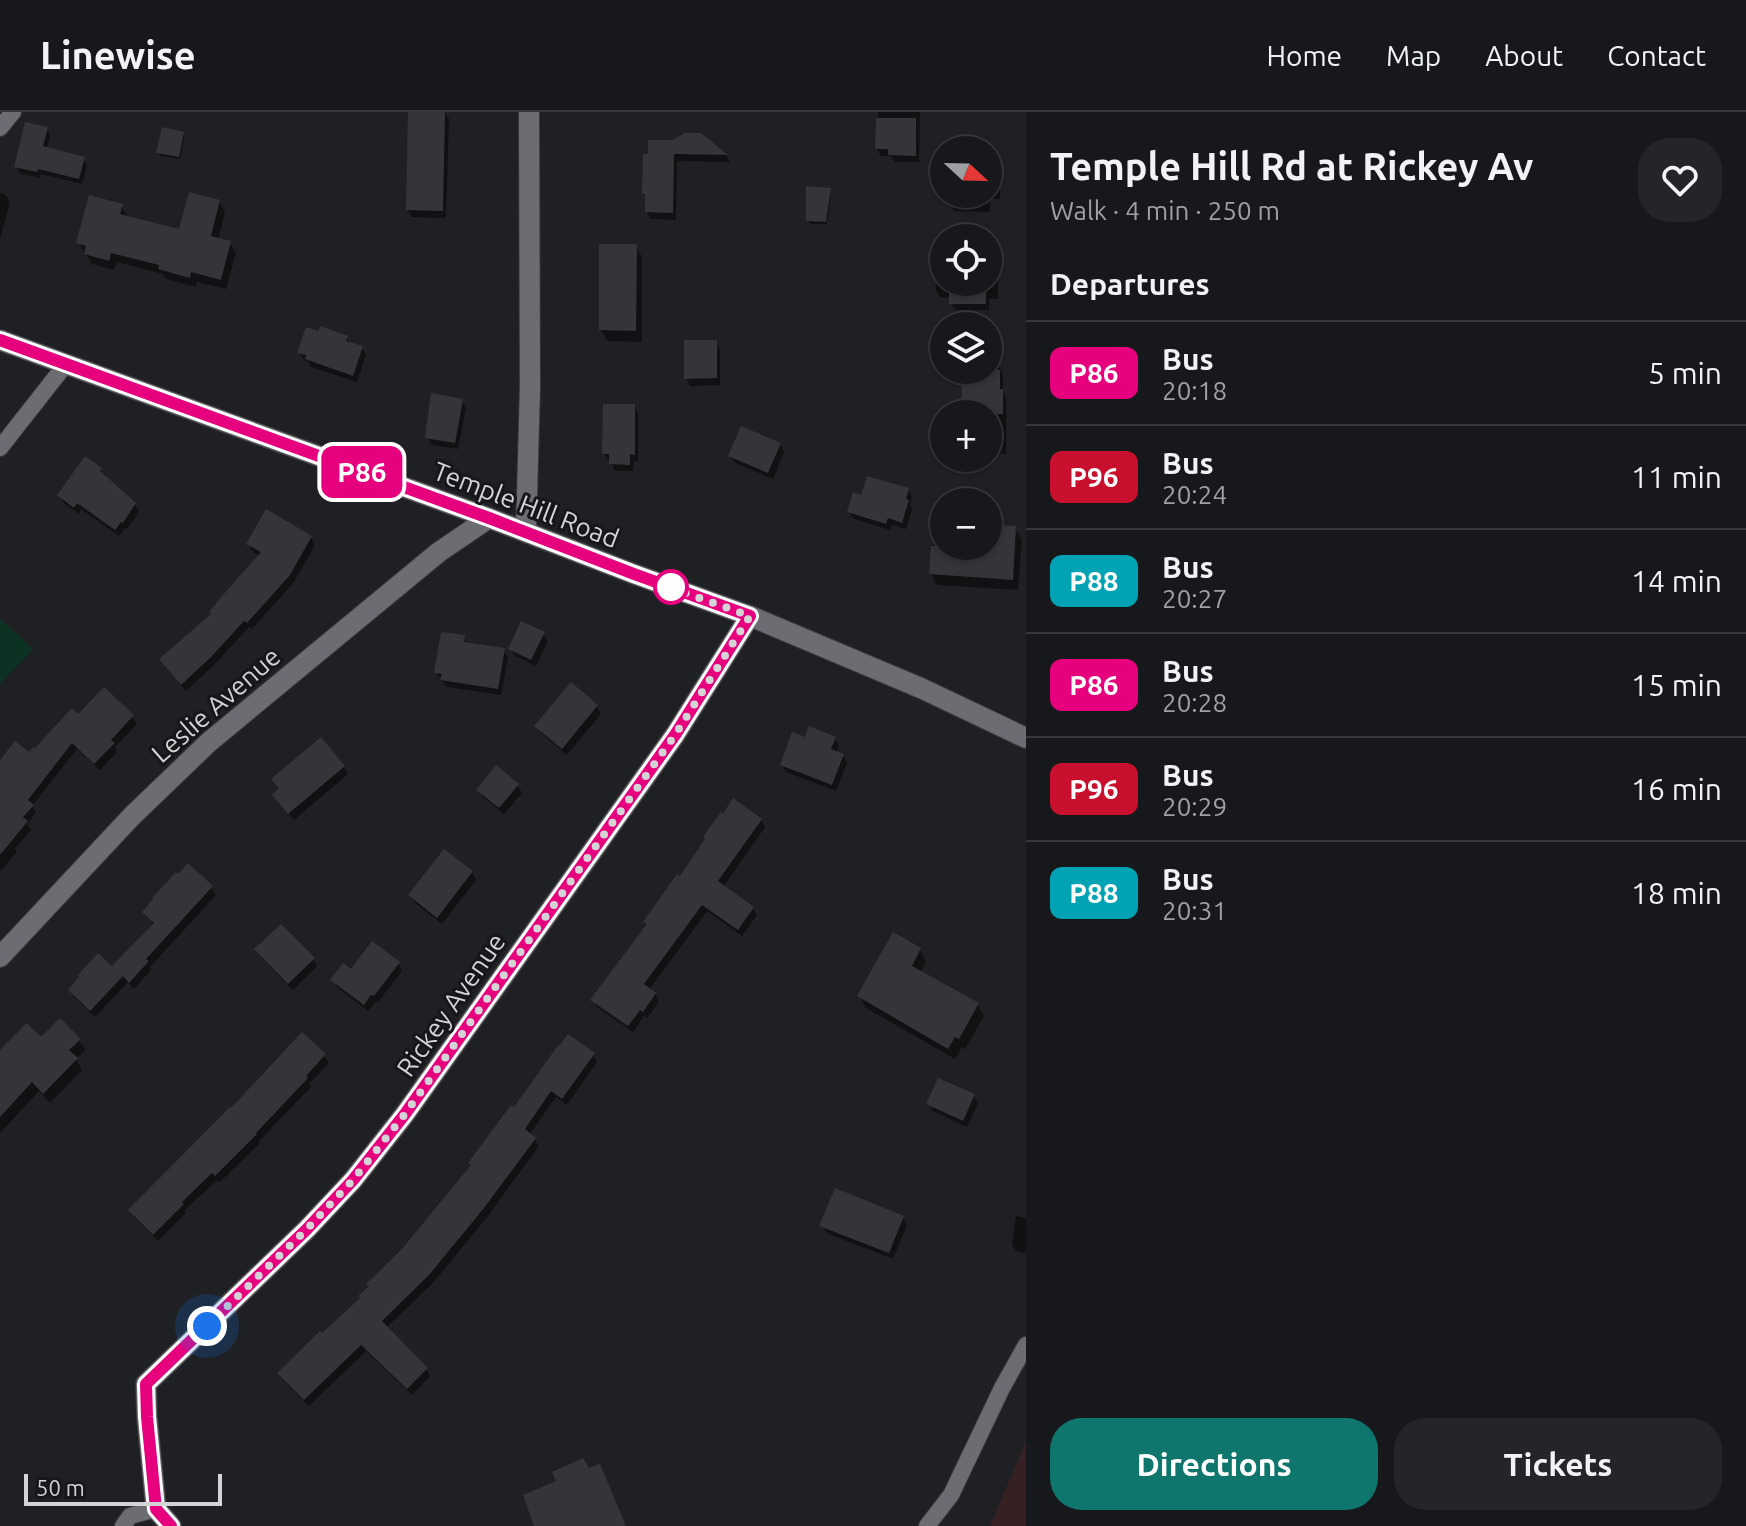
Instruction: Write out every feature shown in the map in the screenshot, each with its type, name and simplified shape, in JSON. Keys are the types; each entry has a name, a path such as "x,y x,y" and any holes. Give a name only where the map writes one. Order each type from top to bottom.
{"street":[{"path":"526,532 530,372 529,112"},
{"name":"Temple Hill Road","path":"0,340 750,616 923,689 1026,738"},
{"name":"Leslie Avenue","path":"0,957 132,816 209,742 439,552 489,518"},
{"name":"Rickey Avenue","path":"156,1509 146,1384 307,1229 353,1180 405,1114 675,735 750,616"},
{"path":"156,1509 171,1526"}],"lane":[{"path":"0,128 13,112"},
{"path":"0,448 66,364"},
{"path":"927,1526 951,1495 1026,1345"},
{"path":"123,1526 130,1516 156,1509"}],"shaded area":[{"path":"1026,1441 1026,1526 990,1526"}],"green space":[{"path":"0,619 33,649 0,684"}],"building":[{"path":"408,112 445,112 443,211 406,210"},
{"path":"876,118 916,118 916,156 888,155 888,149 875,149"},
{"path":"25,122 48,127 43,146 85,157 79,179 14,167"},
{"path":"162,127 184,132 179,157 156,153"},
{"path":"685,133 701,133 728,155 674,154 673,213 645,212 643,154 648,154 648,140 673,140"},
{"path":"806,186 831,188 826,222 806,221"},
{"path":"189,192 220,200 211,236 231,241 221,280 191,272 190,278 158,269 159,265 111,253 109,261 84,254 86,246 76,243 89,195 123,204 120,214 179,229"},
{"path":"599,244 637,244 636,331 599,330"},
{"path":"949,296 986,296 986,304 949,304"},
{"path":"320,326 348,336 346,341 363,346 353,376 305,359 306,355 297,353 306,327 318,331"},
{"path":"684,340 717,340 717,378 684,379"},
{"path":"962,384 1000,384 1000,389 1003,389 1003,414 1002,400 961,400"},
{"path":"431,393 463,399 455,443 425,438"},
{"path":"603,404 635,404 635,455 630,454 630,465 609,464 609,454 602,454"},
{"path":"741,426 781,443 768,473 728,456"},
{"path":"85,456 102,468 100,471 136,503 115,530 77,503 74,508 57,495"},
{"path":"867,476 909,488 902,523 888,518 886,524 847,512 853,492 861,495"},
{"path":"266,509 312,536 290,575 247,623 244,621 181,685 159,659 211,614 209,612 261,552 246,544"},
{"path":"1002,526 1016,526 1013,580 929,574 930,560 1002,560"},
{"path":"521,621 545,632 531,660 508,649"},
{"path":"441,632 465,635 464,642 505,648 498,689 440,680 442,674 434,673"},
{"path":"571,682 598,705 562,749 534,726"},
{"path":"104,687 134,715 111,740 115,743 94,764 72,743 28,800 34,805 23,817 28,821 0,855 0,760 15,741 29,752 35,748 72,708 78,714"},
{"path":"809,726 836,737 831,749 844,754 832,785 780,765 792,732 805,737"},
{"path":"321,737 345,766 288,814 272,795 279,788 271,779"},
{"path":"496,765 519,784 499,808 476,790"},
{"path":"733,798 762,819 718,881 754,907 738,930 702,905 644,984 656,993 628,1026 590,1000 647,924 643,922 677,874 680,876 705,839 703,837 707,831"},
{"path":"444,849 473,871 437,918 408,895"},
{"path":"188,863 213,886 146,959 149,961 129,983 123,976 90,1011 68,990 98,953 114,968 112,966 154,923 142,912 176,872 178,874"},
{"path":"281,924 315,958 288,984 254,949"},
{"path":"893,932 921,948 912,966 979,1003 959,1039 955,1037 948,1049 857,996"},
{"path":"372,941 400,962 364,1005 330,980 343,963 351,969"},
{"path":"60,1018 81,1039 69,1050 78,1058 43,1094 32,1082 0,1117 0,1050 27,1023 41,1037"},
{"path":"302,1032 326,1054 257,1134 215,1176 212,1173 182,1202 184,1204 153,1235 128,1210"},
{"path":"568,1034 595,1053 562,1099 551,1091 525,1129 536,1138 429,1275 382,1321 428,1368 407,1389 361,1345 304,1400 277,1373 360,1298 358,1296 369,1286 366,1284 402,1249 471,1165 468,1163"},
{"path":"938,1078 975,1094 963,1121 926,1104"},
{"path":"835,1188 904,1216 889,1253 819,1226"},
{"path":"583,1458 589,1468 600,1464 626,1526 534,1526 523,1495 556,1481 552,1472"}],"bus line":[{"name":"P86","path":"0,340 750,616 675,735 405,1114 353,1180 307,1229 146,1384 156,1509 171,1526"}],"route":[{"path":"207,1326 353,1180 405,1114 675,735 750,616 663,585 671,587"}]}
